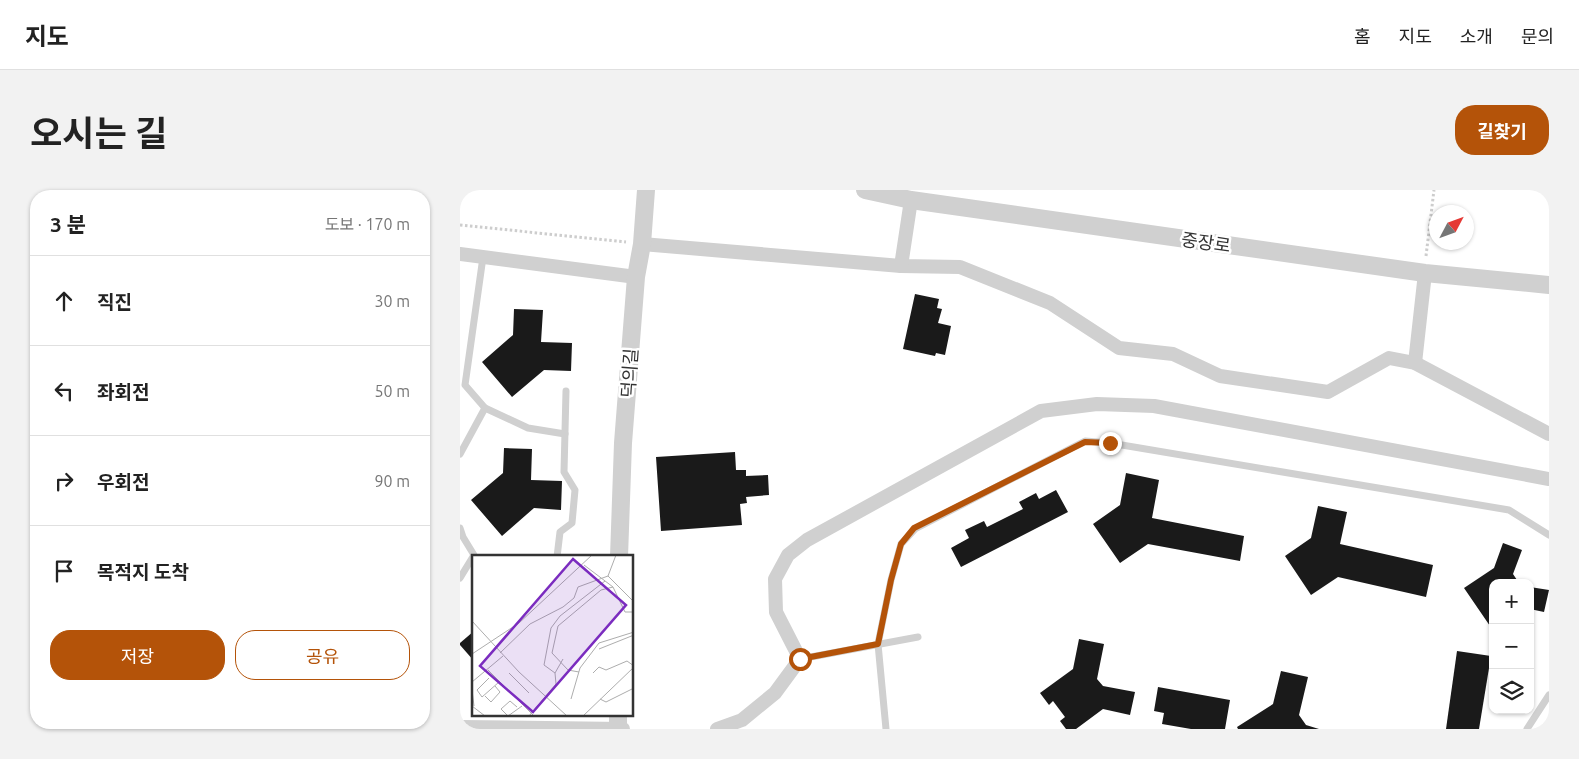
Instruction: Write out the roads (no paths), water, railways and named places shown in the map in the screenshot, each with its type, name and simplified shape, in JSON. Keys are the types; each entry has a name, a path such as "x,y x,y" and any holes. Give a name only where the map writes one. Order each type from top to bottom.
{"street":[{"name":"덕의길","path":"619,555 623,443 636,277 642,244 646,190"},
{"name":"중장로","path":"865,190 911,200 1425,273 1549,285"},
{"path":"901,266 911,200"},
{"path":"642,244 901,266 960,268 1050,303 1119,348 1173,354 1220,376 1328,392 1389,358 1415,363 1549,434"},
{"path":"460,254 636,277"},
{"path":"1415,363 1425,273"},
{"path":"717,729 742,720 775,693 800,659 776,612 775,579 788,555 807,540 1041,411 1097,404 1154,406 1549,478"},
{"path":"460,727 619,725"}],"lane":[{"path":"483,257 462,384 485,408 528,428 565,434"},
{"path":"557,555 560,532 572,523 575,490 564,472 566,391"},
{"path":"460,454 485,408"},
{"path":"886,729 878,644 891,580 901,544 914,528 1085,442 1110,443 1509,510 1549,535"},
{"path":"460,528 463,537 475,555"},
{"path":"460,578 472,562"},
{"path":"800,659 918,637"},
{"path":"1527,729 1549,695"}]}
